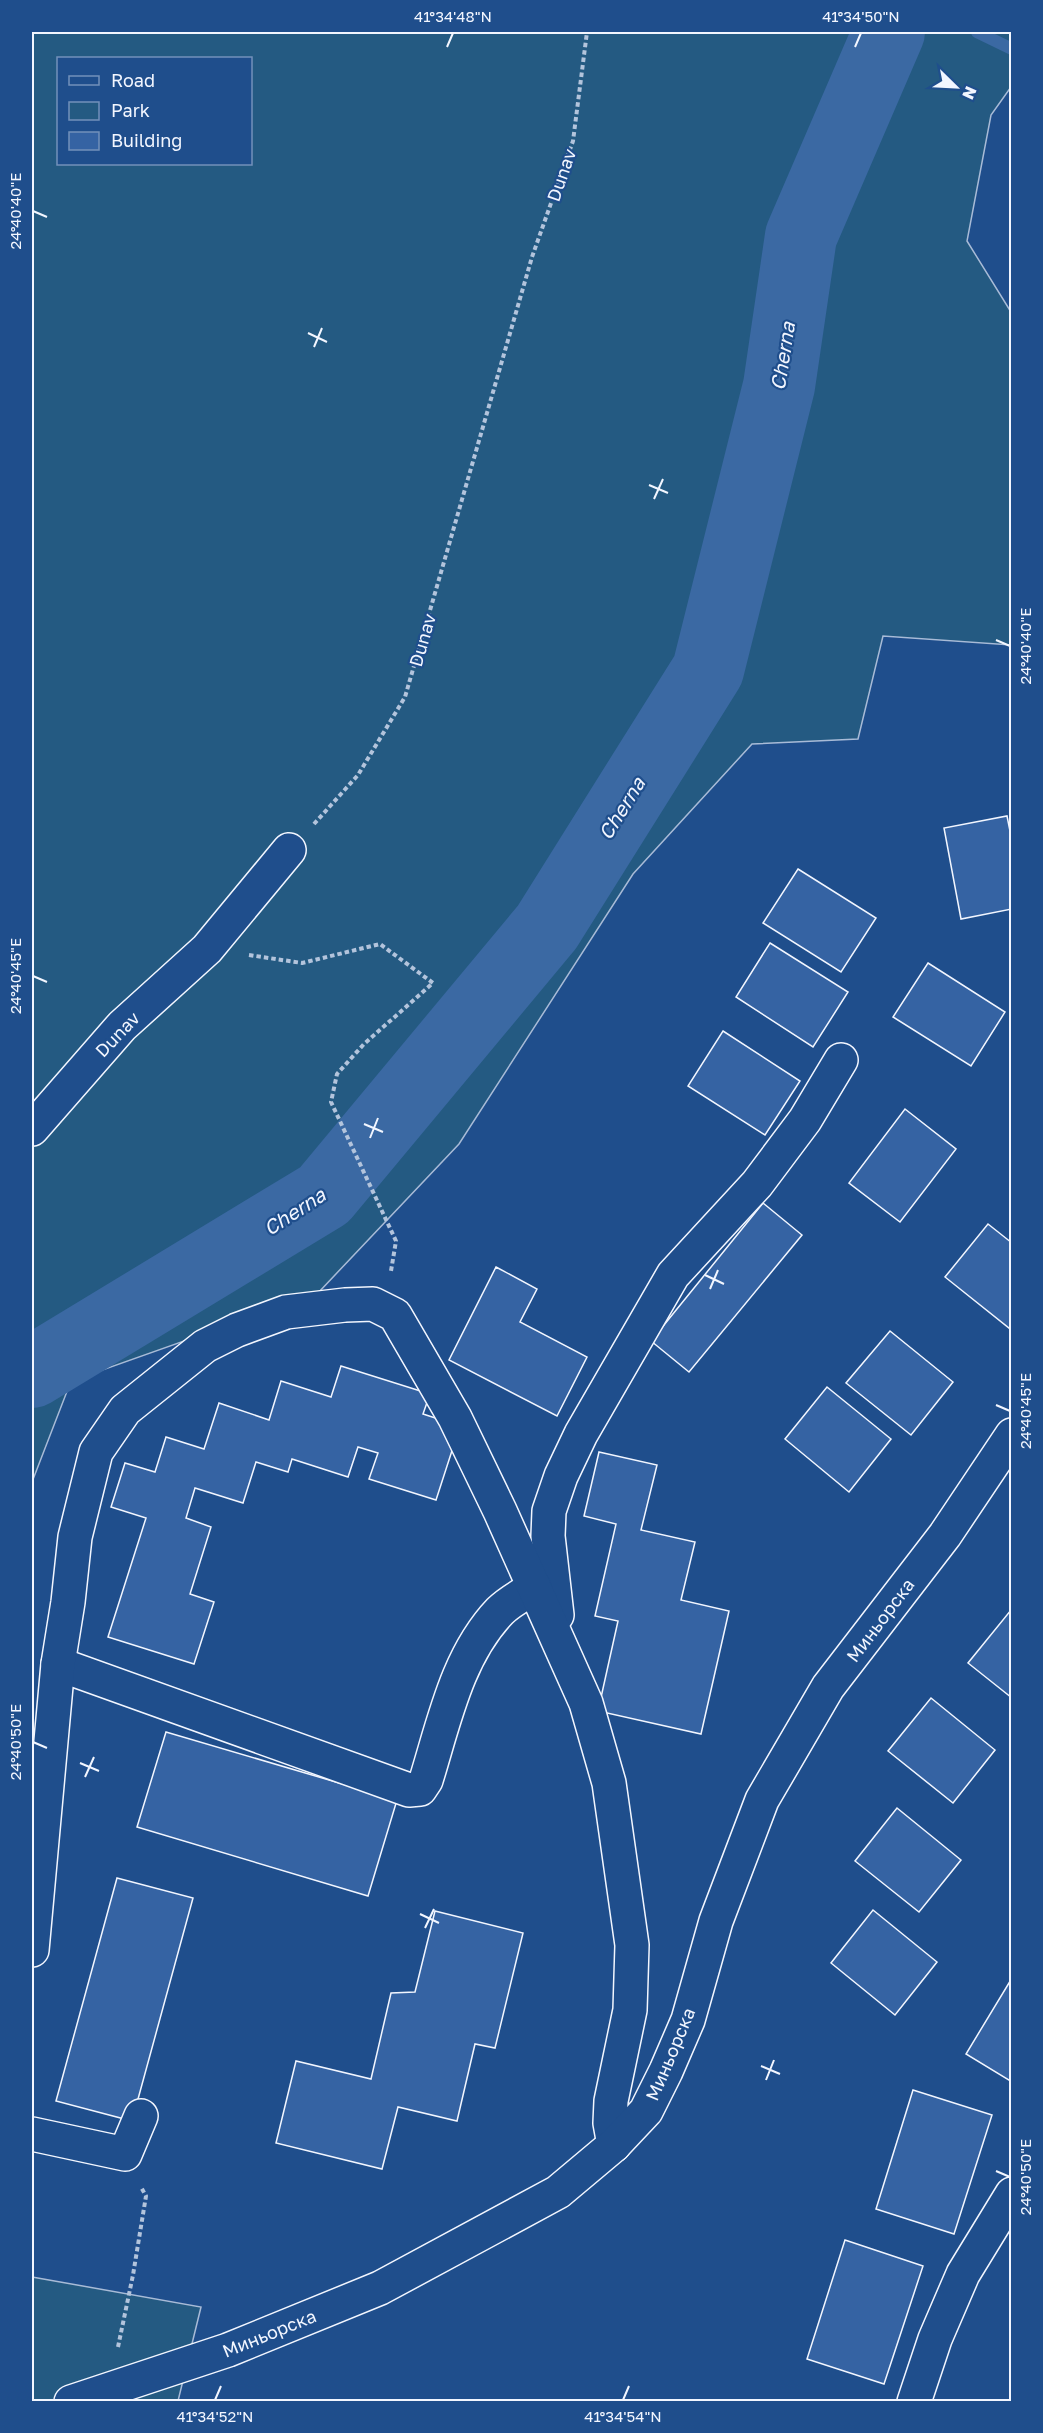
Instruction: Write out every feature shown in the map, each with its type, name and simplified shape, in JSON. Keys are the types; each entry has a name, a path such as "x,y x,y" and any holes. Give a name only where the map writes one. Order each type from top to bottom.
{"street":[{"name":"Dunav","path":"32,1129 122,1026 207,949 290,850"},
{"path":"558,1641 548,1536 549,1511 561,1476 581,1434 673,1275 758,1184 805,1120 841,1060"},
{"path":"32,1950 58,1664 75,1537 96,1452 125,1410 205,1346 237,1329 286,1312 373,1304 395,1315 455,1418 535,1587 586,1703 609,1784 632,1945 630,2010 611,2101 610,2123 614,2145"},
{"name":"Миньорска","path":"71,2402 228,2350 380,2288 558,2192 614,2145 645,2111 666,2072 687,2020 716,1921 762,1800 828,1687 945,1534 1011,1435"},
{"path":"58,1664 409,1790 420,1789 426,1780 455,1687 477,1639 502,1609 535,1587"},
{"path":"32,2134 125,2154 141,2116"},
{"path":"914,2402 935,2340 963,2274 1011,2194"}],"path":[{"name":"Dunav","path":"290,850 358,775 405,697 532,257 573,141 587,32"},
{"path":"207,949 302,963 380,944 433,983 364,1044 337,1074 331,1102 396,1241"},
{"path":"118,2349 134,2275 146,2196 125,2154"}],"green space":[{"path":"32,32 1011,32 1011,87 991,115 967,241 1011,312 1011,645 883,636 858,739 752,744 633,874 459,1144 317,1294 71,1381 32,1482"},
{"path":"32,2277 201,2307 178,2401 32,2401"}],"building":[{"path":"1007,816 1012,841 1012,909 961,919 944,828"},
{"path":"798,869 876,918 841,972 763,923"},
{"path":"770,943 848,992 813,1047 736,997"},
{"path":"928,963 1005,1012 971,1066 893,1017"},
{"path":"723,1031 800,1081 765,1135 688,1086"},
{"path":"905,1109 956,1149 900,1222 849,1183"},
{"path":"763,1203 802,1235 689,1372 651,1341"},
{"path":"988,1224 1012,1243 1012,1326 1009,1328 945,1277"},
{"path":"496,1267 537,1289 520,1322 587,1357 557,1416 449,1360"},
{"path":"890,1331 953,1382 911,1435 846,1383"},
{"path":"341,1366 430,1394 423,1414 460,1426 436,1500 369,1479 378,1453 358,1447 348,1477 292,1459 288,1472 256,1462 243,1503 195,1488 186,1518 211,1527 190,1594 214,1602 194,1664 108,1637 146,1518 111,1507 125,1463 155,1472 166,1437 204,1449 219,1403 269,1420 281,1381 331,1397"},
{"path":"827,1387 891,1439 849,1492 785,1439"},
{"path":"599,1452 657,1465 641,1530 695,1542 681,1600 729,1611 701,1734 598,1711 618,1621 595,1616 616,1524 584,1516"},
{"path":"1012,1611 1012,1698 968,1663"},
{"path":"931,1698 995,1750 953,1803 888,1751"},
{"path":"166,1732 397,1800 368,1896 137,1827"},
{"path":"897,1808 961,1860 919,1912 855,1861"},
{"path":"117,1878 193,1898 132,2121 56,2101"},
{"path":"873,1910 937,1962 895,2015 831,1963"},
{"path":"435,1911 523,1933 495,2048 475,2044 457,2121 398,2107 382,2169 276,2143 296,2061 371,2079 391,1993 415,1992"},
{"path":"1012,1978 1012,2082 966,2054"},
{"path":"913,2090 992,2115 954,2234 876,2209"},
{"path":"845,2240 923,2266 884,2384 807,2359"}],"waterway":[{"name":"Cherna","path":"32,1372 324,1195 547,927 708,670 779,386 801,236 889,32"},
{"path":"977,32 1012,49"}]}
